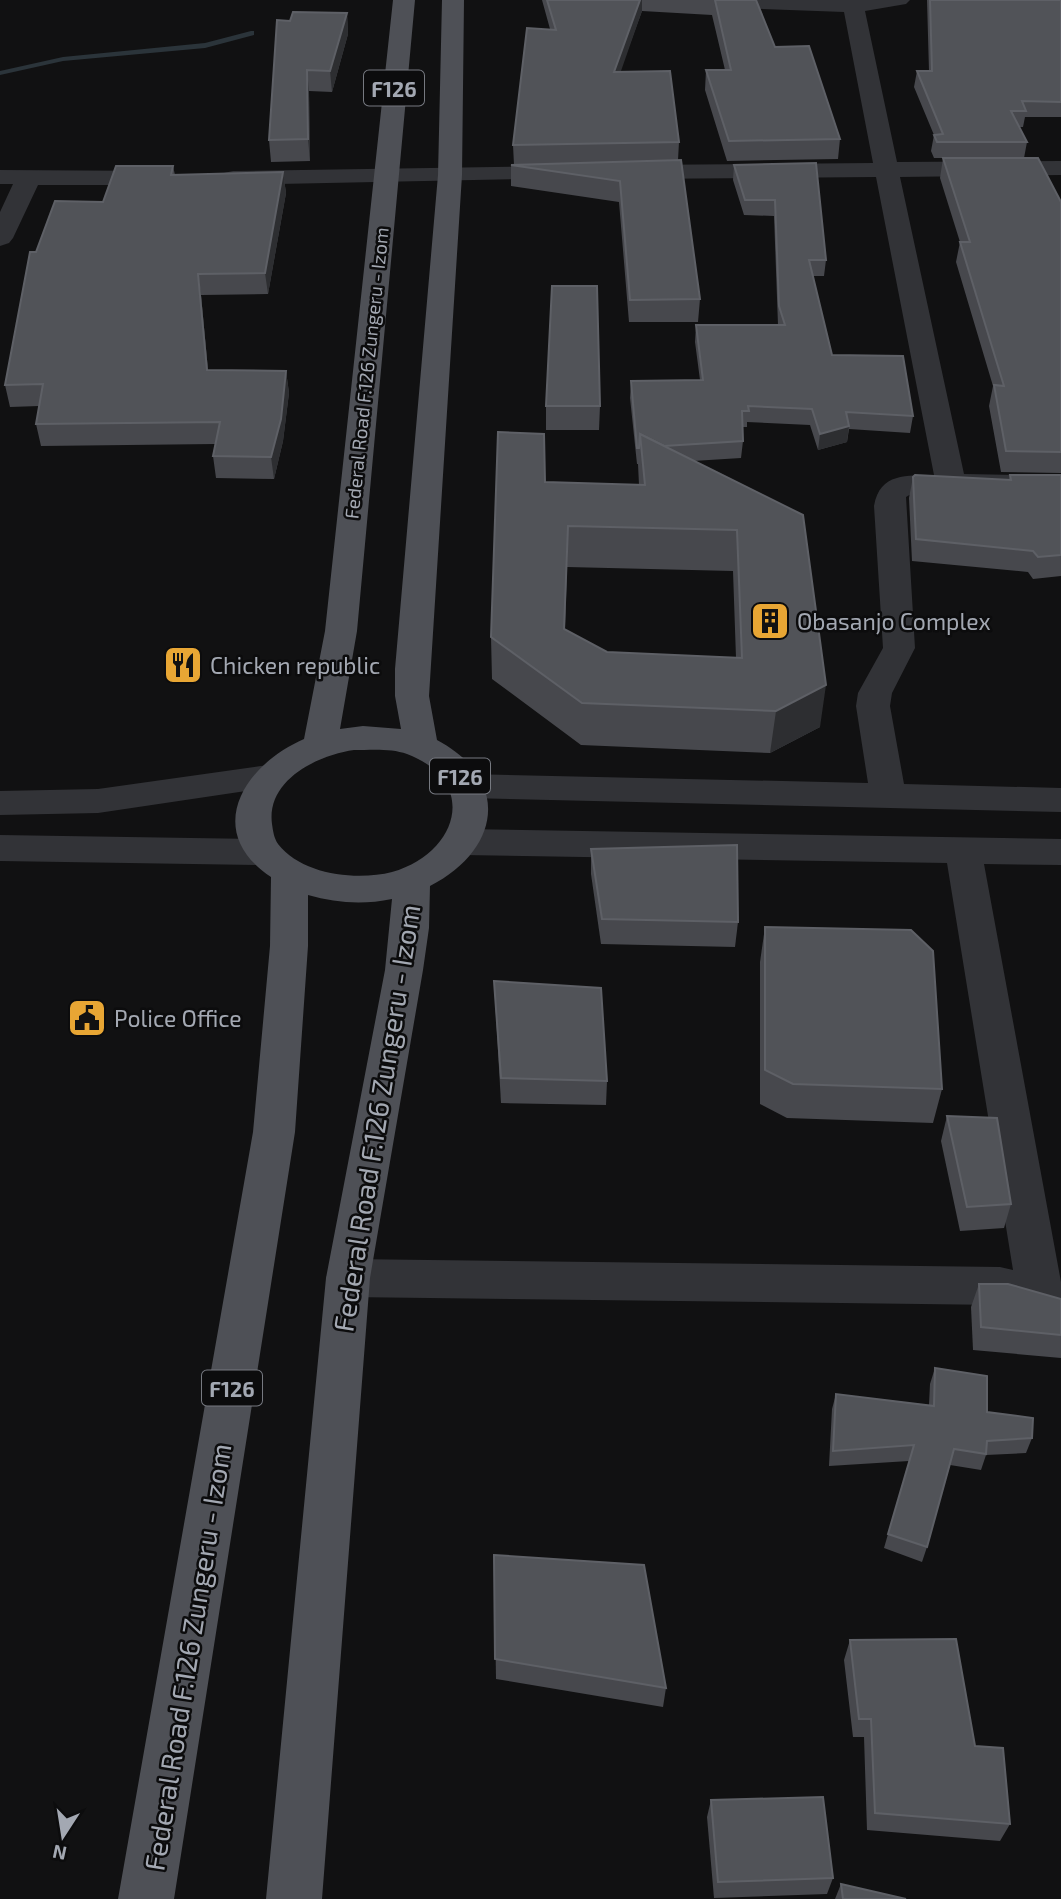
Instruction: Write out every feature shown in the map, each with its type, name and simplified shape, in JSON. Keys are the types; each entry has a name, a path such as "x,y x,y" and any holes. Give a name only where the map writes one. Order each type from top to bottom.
{"main road":[{"name":"Federal Road F.126 Zungeru - Izom","path":"320,745 341,631 404,0"},
{"name":"F126","path":"421,747 412,696 412,669 450,175 453,0"},
{"name":"F126","path":"354,738 389,738 421,747 450,763 468,786 473,813 463,842 438,867 411,880 380,888 348,890 316,884 277,862 253,827 255,802 268,777 291,758 320,745 354,738"},
{"name":"Federal Road F.126 Zungeru - Izom","path":"146,1899 274,1132 289,946 277,862"},
{"name":"Federal Road F.126 Zungeru - Izom","path":"294,1899 348,1278 404,970 410,928 411,880"}],"street":[{"path":"686,0 801,2 853,6 899,0"},
{"path":"853,6 951,483"},
{"path":"614,172 1061,168"},
{"path":"206,178 587,173"},
{"path":"0,238 9,179 179,178"},
{"path":"888,796 873,706 875,692 899,648 889,506 891,494 903,485 1061,485"},
{"path":"0,803 98,801 268,777"},
{"path":"468,786 1061,800"},
{"path":"463,842 1061,852"},
{"path":"0,848 277,862"},
{"path":"348,1278 1000,1286 1050,1298 963,850"}],"building":[{"path":"547,0 640,0 614,72 670,71 679,142 513,145 527,28 556,30"},
{"path":"715,0 756,0 775,47 809,46 840,139 729,141 706,70 731,70"},
{"path":"930,0 1061,0 1061,102 1022,101 1026,111 1011,111 1027,142 937,142 934,135 943,134 917,71 932,71"},
{"path":"293,12 347,13 330,71 307,70 308,139 269,140 277,20 290,21"},
{"path":"943,158 1038,158 1061,202 1061,452 1006,451 994,385 1004,386 960,242 970,242"},
{"path":"681,160 700,299 630,300 620,181 511,165"},
{"path":"816,163 826,260 809,260 832,355 903,356 913,416 846,412 849,426 820,434 812,409 748,406 749,411 742,411 743,441 664,446 640,434 637,448 631,381 703,380 696,325 785,325 779,306 775,200 745,200 734,165"},
{"path":"116,166 173,166 171,175 283,172 265,273 198,274 207,370 286,371 281,419 271,457 213,456 220,422 36,424 43,384 5,385 30,252 36,252 55,201 103,202"},
{"path":"552,286 597,286 600,406 546,406"},
{"path":"498,432 544,434 545,482 645,485 640,434 803,515 826,685 776,711 582,703 491,637","holes":["568,526 737,530 742,658 607,652 564,629"]},
{"path":"915,475 1011,480 1010,475 1061,475 1061,555 1038,557 1033,551 916,539"},
{"path":"737,845 738,922 602,919 591,849"},
{"path":"765,927 911,930 933,951 942,1089 793,1084 765,1070"},
{"path":"494,981 601,988 607,1081 501,1078"},
{"path":"947,1116 997,1118 1011,1204 967,1207"},
{"path":"979,1284 1008,1284 1061,1299 1061,1335 981,1327"},
{"path":"935,1368 987,1376 987,1412 1033,1418 1032,1438 987,1441 986,1454 954,1449 927,1547 888,1534 914,1445 833,1451 836,1394 934,1406"},
{"path":"494,1555 644,1565 666,1688 495,1659"},
{"path":"956,1639 975,1746 1003,1748 1010,1824 875,1813 871,1719 859,1719 850,1640"},
{"path":"823,1797 833,1878 718,1882 711,1800"},
{"path":"841,1884 906,1899 843,1899"}],"waterway":[{"path":"0,73 63,59 205,46 251,33"}],"place":[{"name":"Obasanjo Complex","path":"770,621"},
{"name":"Chicken republic","path":"183,665"},
{"name":"Police Office","path":"87,1018"}]}
